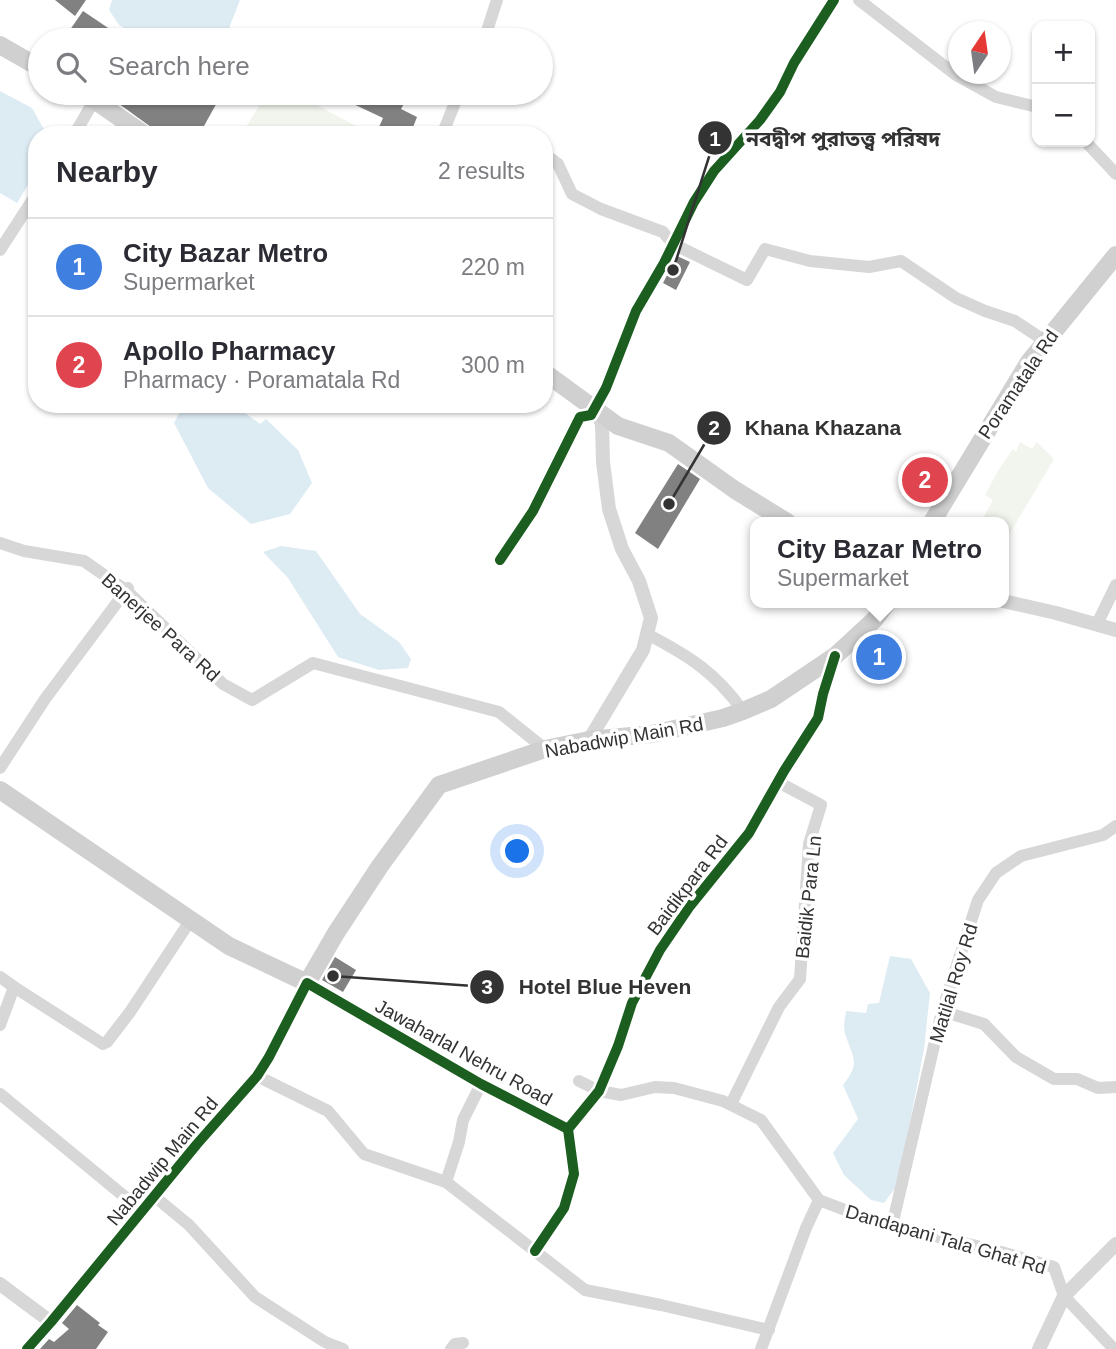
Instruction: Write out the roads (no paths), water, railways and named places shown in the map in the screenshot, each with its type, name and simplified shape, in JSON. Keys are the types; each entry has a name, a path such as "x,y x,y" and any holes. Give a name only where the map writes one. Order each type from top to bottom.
{"main road":[{"path":"0,45 28,61"},
{"path":"103,105 132,126"},
{"name":"Poramatala Rd","path":"935,517 1028,362 1116,255"},
{"path":"553,379 593,412 618,426 669,443 735,490 779,517"},
{"name":"Nabadwip Main Rd","path":"307,983 380,866 439,785 545,749 589,740 652,734 743,711 771,699 835,656 883,608"},
{"name":"Jawaharlal Nehru Road","path":"0,790 229,946 307,983"}],"street":[{"path":"488,28 497,0"},
{"path":"500,560 533,511 580,417 593,412 606,388 636,311 694,202 714,171 760,120 780,92 794,63 834,0"},
{"path":"859,0 956,75 996,97 1032,106"},
{"path":"78,126 86,105"},
{"path":"446,126 454,105"},
{"path":"1091,147 1116,174"},
{"path":"553,160 558,164 572,194 601,209 663,232 671,241 747,280 765,249 810,261 869,267 901,261 956,298 1015,321 1045,341"},
{"path":"0,250 28,206"},
{"path":"589,740 643,650 651,618 639,581 622,549 609,509 602,425 593,412"},
{"name":"Banerjee Para Rd","path":"0,543 24,551 84,561 127,590 223,684 253,700 313,663 499,712 545,749"},
{"path":"1097,624 1116,585"},
{"path":"0,768 45,699 127,590"},
{"path":"1009,602 1116,630"},
{"path":"647,634 682,652 702,667 718,680 743,711"},
{"name":"Baidikpara Rd","path":"568,1129 599,1091 632,1003 660,950 690,906 749,832 818,718 822,694 835,656"},
{"name":"Baidik Para Ln","path":"731,1104 779,1007 800,979 809,844 821,805 778,782"},
{"name":"Matilal Roy Rd","path":"892,1226 942,1011 978,900 996,873 1021,856 1103,835 1116,826"},
{"path":"0,977 13,988 103,1044 130,1012 190,921"},
{"name":"Nabadwip Main Rd","path":"27,1349 257,1076 307,983"},
{"name":"Jawaharlal Nehru Road","path":"307,983 481,1084 568,1129"},
{"path":"0,1025 13,988"},
{"path":"942,1011 984,1024 1016,1057 1055,1079 1077,1079 1098,1088 1116,1087"},
{"path":"257,1076 328,1111 364,1154 446,1182 586,1290 769,1330"},
{"name":"Dandapani Tala Ghat Rd","path":"579,1081 599,1091 621,1095 655,1087 674,1088 731,1104 761,1120 819,1200 892,1226 1054,1267 1064,1296 1114,1349"},
{"path":"446,1182 463,1120 481,1084"},
{"path":"0,1094 142,1211"},
{"path":"535,1251 564,1208 574,1174 568,1129"},
{"path":"154,1196 189,1224 256,1297 323,1345 343,1349"},
{"path":"761,1349 819,1200"},
{"path":"1039,1349 1064,1296 1116,1244"},
{"path":"0,1284 51,1322"}],"place":[{"name":"নবদ্বীপ পুরাতত্ত্ব পরিষদ","path":"673,270"},
{"name":"Apollo Pharmacy","path":"925,480"},
{"name":"Khana Khazana","path":"669,504"},
{"name":"City Bazar Metro","path":"879,657"},
{"name":"Hotel Blue Heven","path":"333,976"}]}
